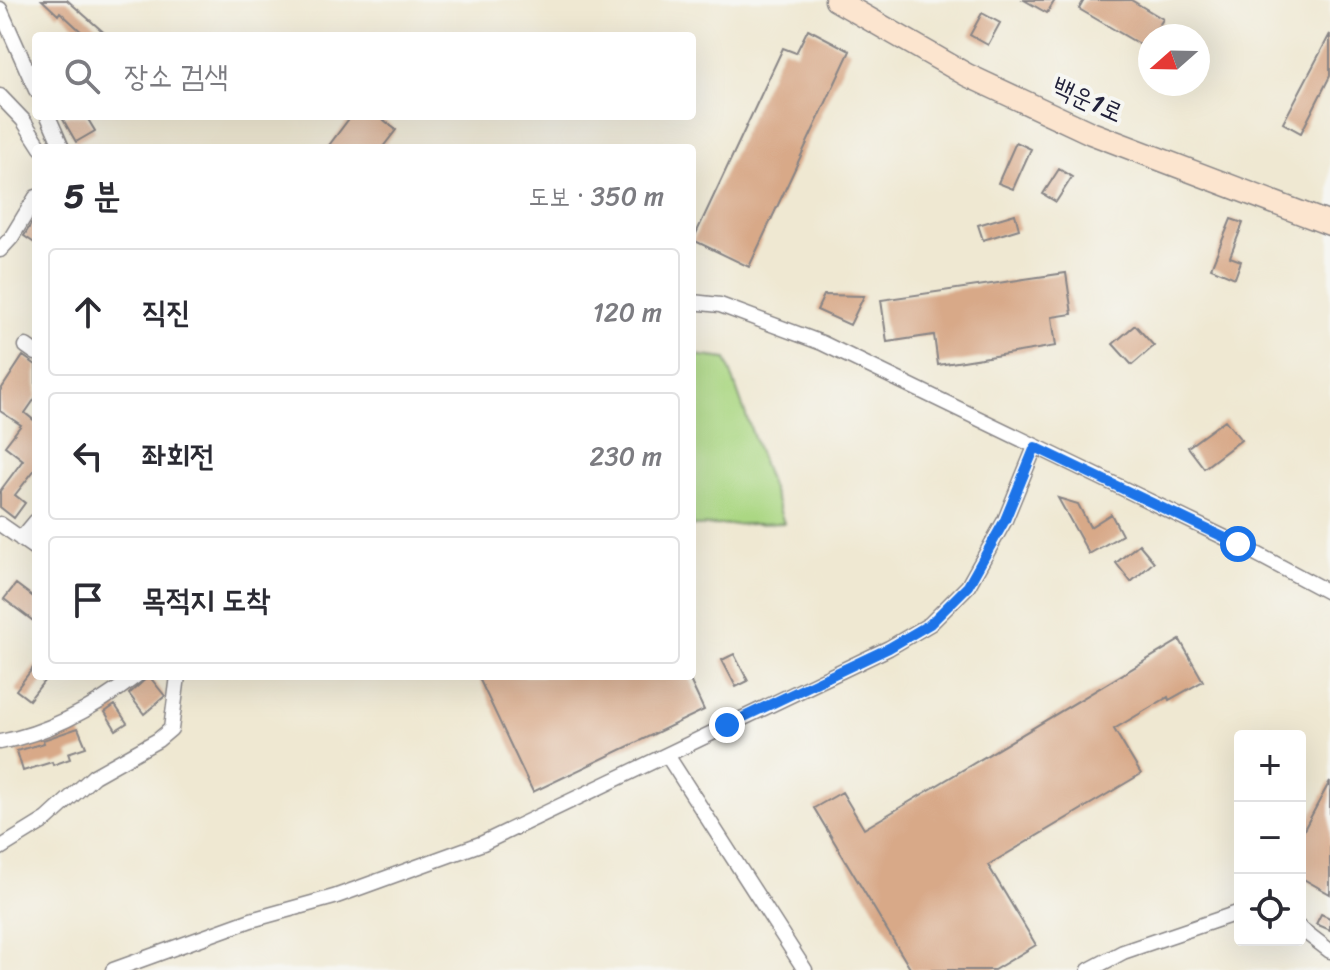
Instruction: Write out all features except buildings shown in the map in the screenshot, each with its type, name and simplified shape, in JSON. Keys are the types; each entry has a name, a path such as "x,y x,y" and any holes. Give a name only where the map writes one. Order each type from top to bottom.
{"main road":[{"name":"백운1로","path":"836,0 967,75 1091,133 1330,224"}],"street":[{"path":"0,9 32,81"},
{"path":"0,96 23,120 38,144"},
{"path":"50,120 60,144"},
{"path":"0,250 32,204"},
{"path":"696,302 720,305 822,343 1238,544 1330,593"},
{"path":"113,970 251,920 334,897 483,843 889,648 930,624 968,586 1005,520 1035,447"},
{"path":"0,524 32,546"},
{"path":"21,539 32,526"},
{"path":"0,742 68,719 131,680"},
{"path":"0,848 47,819 94,776 158,740 171,729 177,680"},
{"path":"667,755 805,970"},
{"path":"1089,970 1123,952 1234,914"},
{"path":"1306,933 1330,951"}],"green space":[{"path":"696,355 726,359 784,523 696,526"}],"route":[{"path":"727,725 889,648 930,624 968,586 1005,520 1035,447 1238,544"}]}
